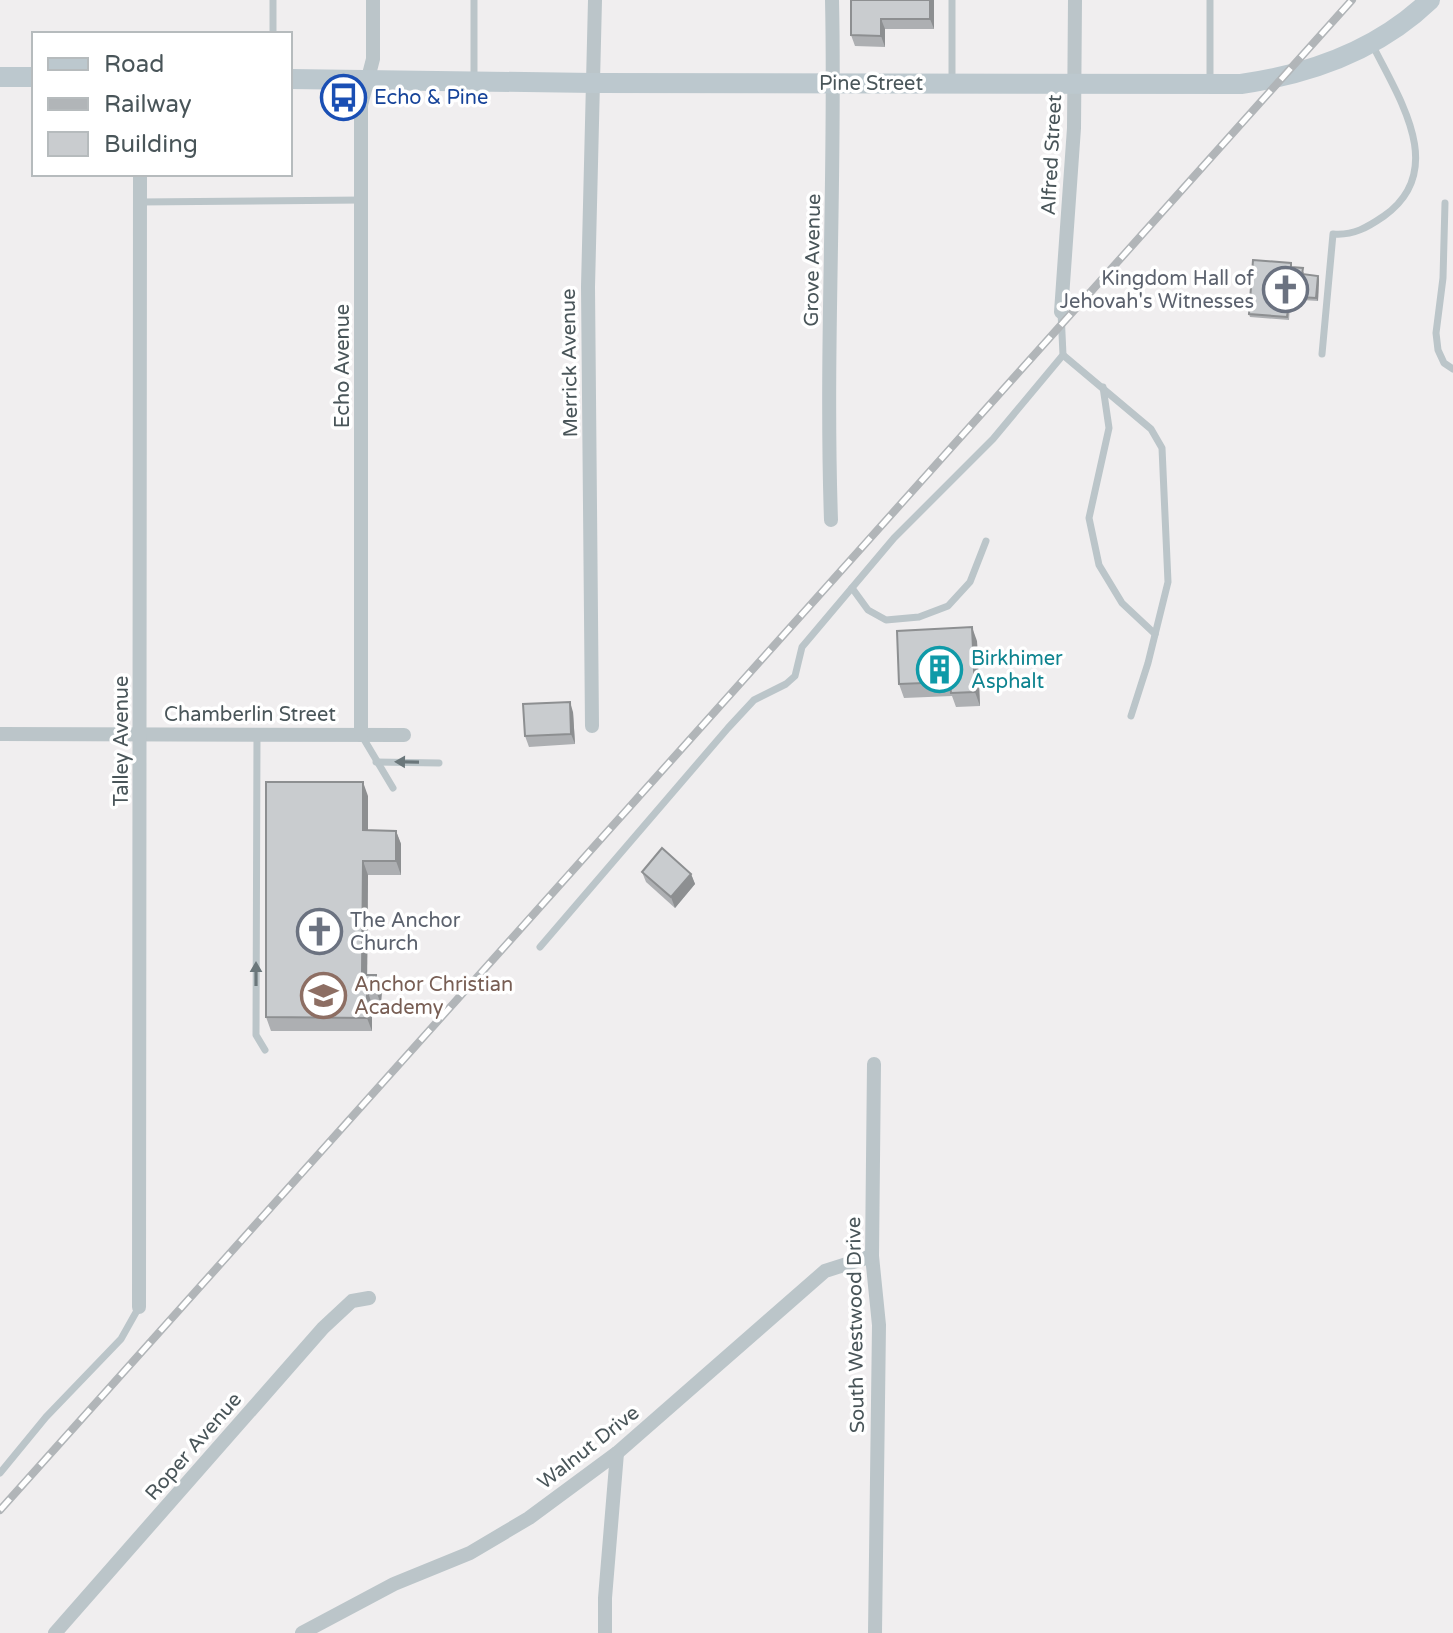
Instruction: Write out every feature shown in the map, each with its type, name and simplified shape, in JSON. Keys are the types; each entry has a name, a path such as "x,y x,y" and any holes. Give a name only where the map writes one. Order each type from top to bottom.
{"main road":[{"name":"Pine Street","path":"292,79 1241,84 1281,79 1338,60 1371,44 1414,16 1430,0"},
{"path":"0,77 32,77"}],"street":[{"name":"Echo Avenue","path":"361,735 361,105 373,59 373,0"},
{"name":"Merrick Avenue","path":"592,726 588,287 595,0"},
{"name":"Grove Avenue","path":"831,520 832,0"},
{"name":"Alfred Street","path":"1061,312 1075,85 1075,0"},
{"name":"Talley Avenue","path":"139,1307 140,176"},
{"name":"Chamberlin Street","path":"0,734 404,735"},
{"name":"South Westwood Drive","path":"874,1064 872,1256 879,1325 875,1633"},
{"name":"Walnut Drive","path":"302,1633 394,1584 470,1553 529,1518 617,1453 825,1271 872,1256"},
{"name":"Roper Avenue","path":"55,1633 323,1328 352,1301 369,1298"},
{"path":"605,1633 617,1453"}],"lane":[{"path":"273,0 273,32"},
{"path":"474,0 474,82"},
{"path":"952,0 952,83"},
{"path":"1210,0 1210,85"},
{"path":"1322,354 1333,234 1345,235 1368,227 1396,208 1410,186 1416,166 1411,126 1371,44"},
{"path":"140,202 362,200"},
{"path":"1445,203 1443,278 1436,333 1438,350 1444,363 1453,369"},
{"path":"540,947 754,700 795,676 802,647 894,538 993,439 1063,355 1061,312"},
{"path":"1063,355 1151,429 1162,448 1168,582 1131,716"},
{"path":"1103,387 1109,428 1089,518 1099,565 1122,603 1155,634"},
{"path":"852,588 868,610 886,620 919,617 948,606 970,582 986,541"},
{"path":"257,735 256,1035 265,1050"},
{"path":"361,735 393,788"},
{"path":"376,762 439,763"},
{"path":"0,1473 46,1417 121,1339 139,1307"}],"building":[{"path":"851,0 930,0 930,19 881,19 881,36 851,35"},
{"name":"Kingdom Hall of Jehovah's Witnesses","path":"1253,260 1291,263 1291,267 1303,268 1302,274 1318,276 1316,298 1301,297 1300,303 1289,302 1287,317 1249,314"},
{"name":"Birkhimer Asphalt","path":"972,627 975,692 951,693 950,682 899,684 897,631"},
{"path":"570,702 571,734 525,736 523,704"},
{"name":"The Anchor Church","path":"266,782 363,782 363,830 396,831 396,861 363,861 362,975 376,975 376,991 367,990 367,1018 266,1017"},
{"path":"662,848 691,874 671,897 642,872"}],"railway":[{"path":"0,1510 1352,0"}],"place":[{"name":"Echo & Pine","path":"343,97"},
{"name":"Kingdom Hall of Jehovah's Witnesses","path":"1285,290"},
{"name":"Birkhimer Asphalt","path":"940,670"},
{"name":"The Anchor Church","path":"319,932"},
{"name":"Anchor Christian Academy","path":"323,995"}]}
